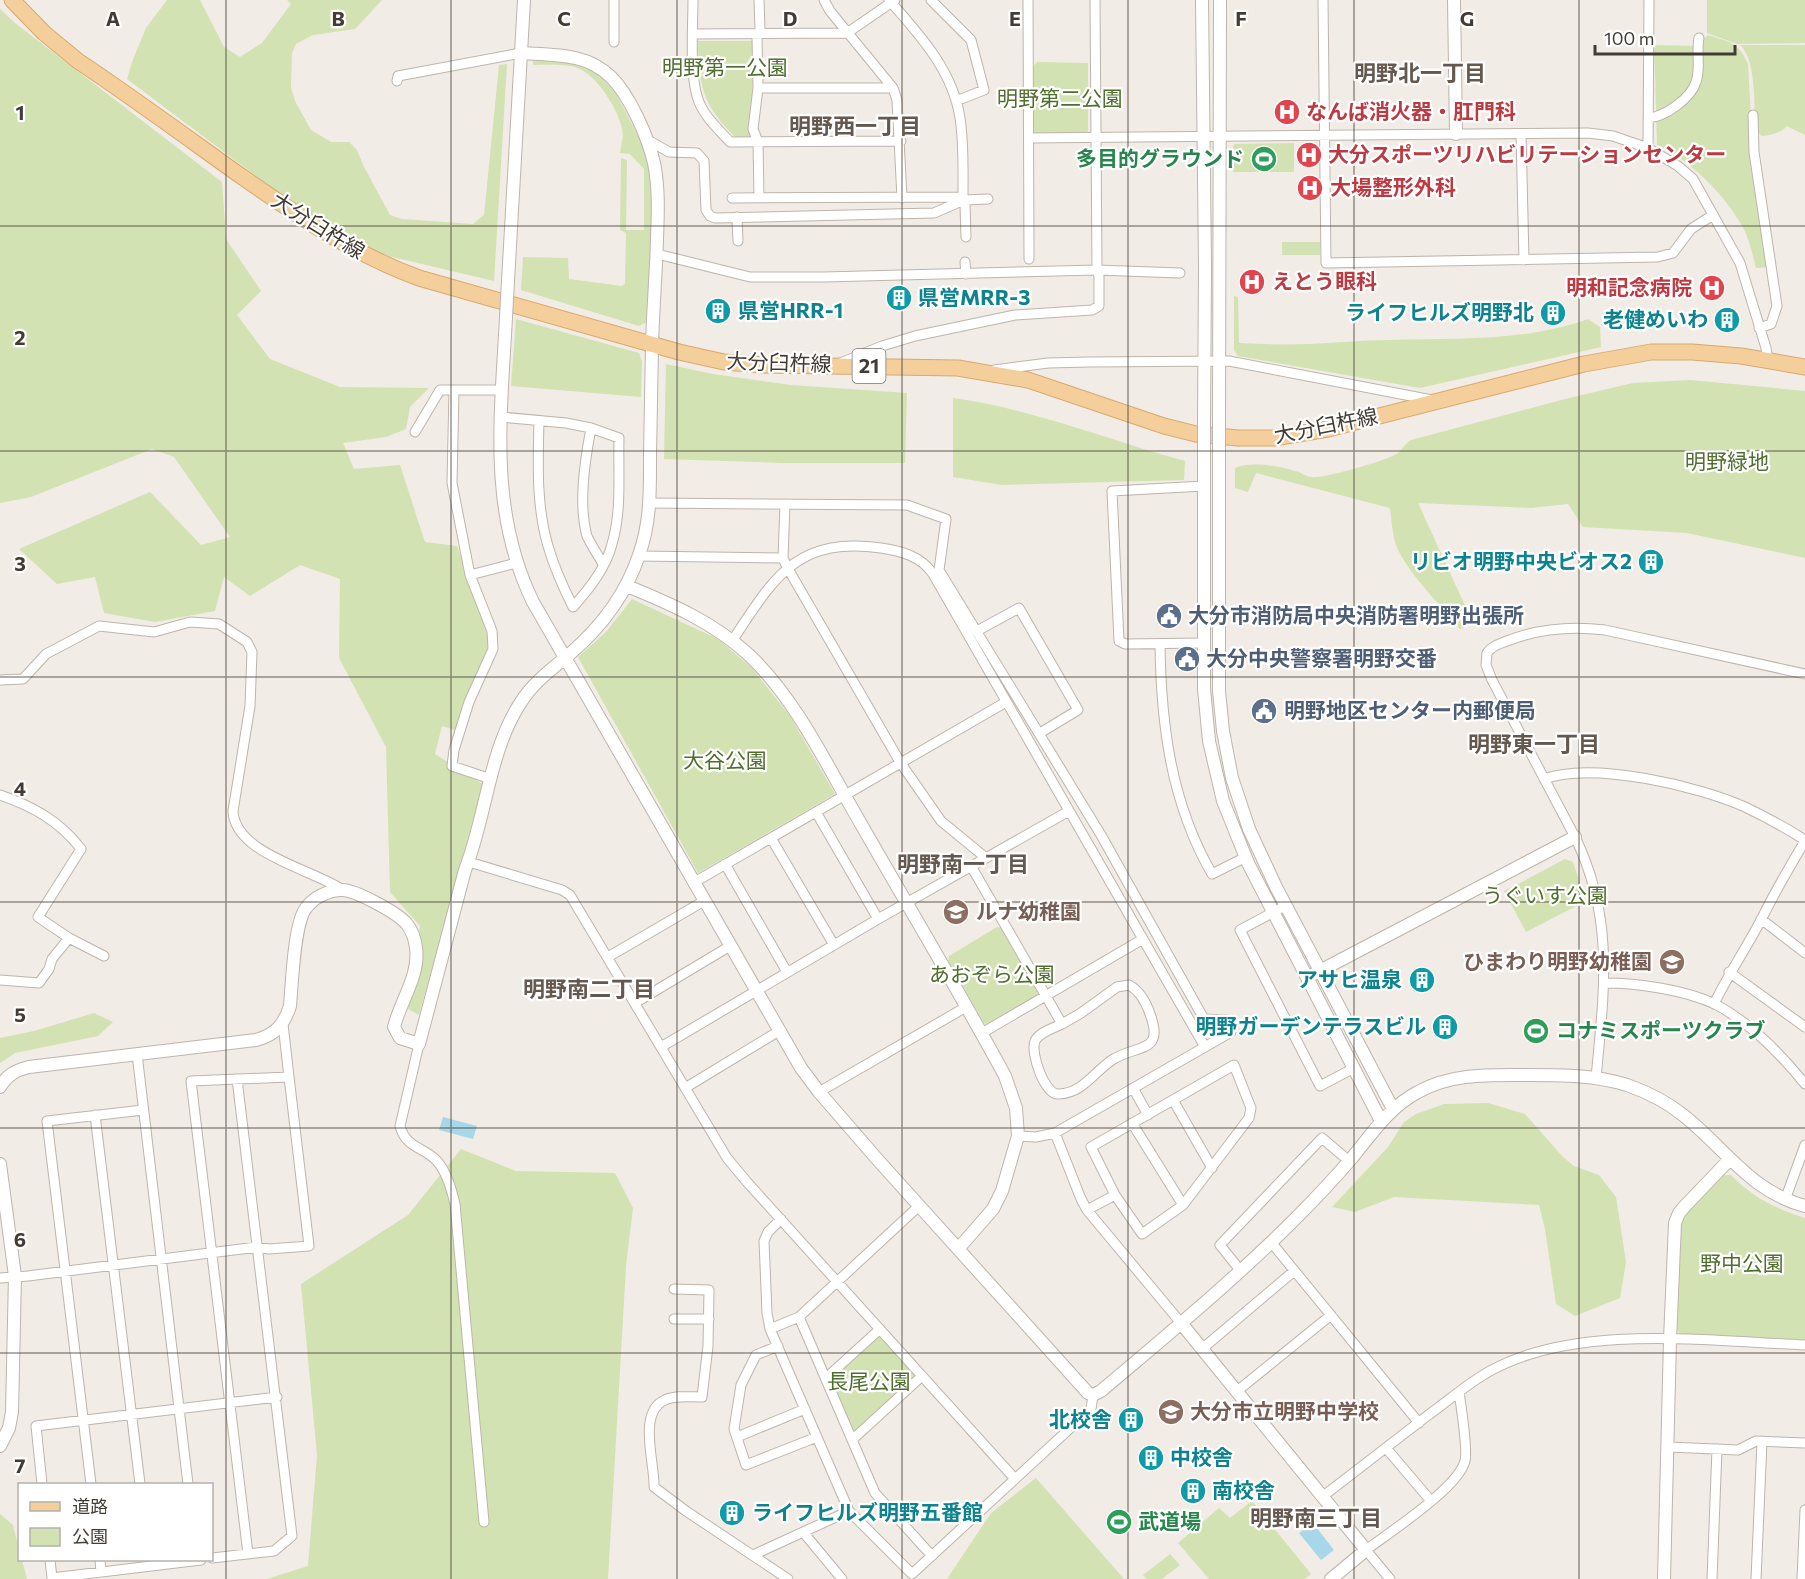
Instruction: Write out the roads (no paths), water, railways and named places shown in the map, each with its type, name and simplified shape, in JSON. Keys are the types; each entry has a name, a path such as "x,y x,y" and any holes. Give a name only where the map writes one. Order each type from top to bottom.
{"main road":[{"name":"大分臼杵線","path":"12,0 44,33 78,61 299,217 352,249 419,278 693,356 724,362 763,365 938,367 986,371 1047,386 1177,430 1222,438 1274,438 1308,434 1584,364 1651,352 1732,355 1805,367"}],"street":[{"path":"524,0 501,417 501,488 508,533 516,563 533,602 801,1068 819,1092 919,1206 1084,1390 1093,1395"},
{"path":"614,0 614,42"},
{"path":"693,0 695,85 698,99 703,109 730,142 901,141"},
{"path":"759,0 758,88 753,129 758,142 759,198"},
{"path":"824,0 893,88 899,109 902,198"},
{"path":"931,0 971,40 984,90 956,101"},
{"path":"1028,0 1029,259"},
{"path":"827,366 915,336 1015,315 1092,310 1099,306 1095,139 1095,0"},
{"path":"1202,0 1203,644 1206,712 1213,760 1222,801 1245,857 1382,1122"},
{"path":"1220,0 1219,691 1222,731 1239,800 1257,849 1394,1109"},
{"path":"1323,0 1326,263 1667,255 1677,248 1691,229 1713,215"},
{"path":"1454,0 1456,134"},
{"path":"1648,148 1649,0"},
{"path":"693,34 848,33 892,1 937,59 956,101 963,143 966,237"},
{"path":"1648,118 1664,114 1690,92 1697,81 1700,38"},
{"path":"396,81 398,76 521,53 580,58 600,68 621,89 646,140 654,162 656,178 658,216 652,344 650,502 639,556 627,586 596,629 536,684 520,702 507,727 491,779 476,844 469,862 400,1126 408,1142 436,1160 453,1194 484,1522"},
{"path":"758,88 893,88"},
{"path":"1753,115 1754,152 1777,306 1771,324 1759,328"},
{"path":"1029,138 1588,133 1613,136 1648,148 1678,166 1693,179 1740,262 1768,361"},
{"path":"1521,134 1524,260"},
{"path":"646,140 669,152 697,153 704,161 706,210 710,216 715,218 934,213 963,199"},
{"path":"732,198 988,199"},
{"path":"737,217 738,241"},
{"path":"657,254 750,277 1097,270 1180,273"},
{"path":"965,262 966,274"},
{"path":"986,371 1048,363 1219,361 1253,365 1437,402"},
{"path":"415,432 440,390 502,390"},
{"path":"454,390 452,483 470,575 492,631 493,649 469,702 454,750 452,766 491,779"},
{"path":"501,417 566,423 591,428 619,438 616,522 612,545 589,588 573,606 555,566 542,515 539,487 539,421"},
{"path":"591,428 585,464 584,508 588,536 603,564"},
{"path":"1203,644 1125,644 1119,641 1117,637 1112,492 1204,486"},
{"path":"650,502 907,505 946,519 936,572 1006,702 1205,1047"},
{"path":"785,504 785,563 900,762 941,821 986,858"},
{"path":"639,556 785,563 831,547 865,546 902,552 923,562 936,572 977,631 1101,834 1204,1019 1228,1020 1231,1032 1055,1133 1036,1137 1018,1136"},
{"path":"470,575 516,563"},
{"path":"732,641 785,563"},
{"path":"627,586 691,613 732,641 762,668 783,694 982,1034 1012,1091 1018,1136 1002,1191 993,1209 958,1249"},
{"path":"977,631 1019,608 1078,710 1040,733"},
{"path":"0,680 23,679 46,654 99,626 154,632 190,622 219,624 247,642 252,652 250,706 233,811 235,825 245,838 269,855 329,880 343,890"},
{"path":"1596,1078 1605,983 1604,939 1600,909 1590,873 1575,837 1492,680 1486,665 1488,651 1505,642 1548,629 1597,629 1805,674"},
{"path":"1160,644 1163,724 1173,775 1189,827 1212,874 1245,857"},
{"path":"693,883 1006,702"},
{"path":"1544,779 1575,774 1612,774 1691,789 1745,807 1805,840 1729,972 1714,1004"},
{"path":"0,795 44,813 81,849 38,917 69,938 104,956"},
{"path":"661,1047 878,919 1069,811"},
{"path":"816,812 878,919"},
{"path":"1307,978 1575,837"},
{"path":"771,838 834,945"},
{"path":"469,862 568,893 576,901 720,1148 747,1182 1015,1479"},
{"path":"725,864 787,972"},
{"path":"971,867 1062,1024"},
{"path":"0,1087 4,1080 16,1070 29,1067 256,1040 274,1033 283,1024 290,1006 301,916 316,898 332,891 353,892 392,912 406,923 413,934 417,962 394,1027 400,1038 420,1044"},
{"path":"608,957 704,901"},
{"path":"1286,906 1240,930 1320,1086 1354,1068"},
{"path":"1761,919 1805,953"},
{"path":"0,980 39,983 49,969 52,959 69,938"},
{"path":"982,1034 1143,939"},
{"path":"635,1003 730,946"},
{"path":"1729,972 1805,1027"},
{"path":"1605,983 1657,988 1714,1004 1764,1038 1805,1084"},
{"path":"1129,985 1138,992 1147,1006 1155,1028 1155,1036 1148,1044 1110,1062 1089,1082 1068,1093 1056,1095 1049,1090 1041,1074 1034,1044 1041,1034 1062,1024 1117,987 1129,985"},
{"path":"819,1092 966,1007"},
{"path":"0,1278 257,1247 269,1249 309,1246 283,1024"},
{"path":"685,1088 779,1032"},
{"path":"137,1054 188,1483"},
{"path":"1234,1065 1251,1108 1249,1118 1183,1205 1142,1234 1115,1195 1091,1147 1148,1115 1234,1065"},
{"path":"1093,1395 1101,1391 1181,1323 1270,1242 1349,1161 1394,1109 1420,1091 1445,1080 1505,1075 1564,1075 1596,1078 1626,1085 1664,1102 1684,1115 1760,1186 1785,1200 1805,1206"},
{"path":"248,1554 191,1081 289,1077"},
{"path":"213,1558 274,1551 292,1536 237,1079"},
{"path":"1132,1088 1148,1115"},
{"path":"1173,1100 1212,1168"},
{"path":"91,1483 47,1120 143,1110"},
{"path":"94,1115 140,1483"},
{"path":"1132,1123 1183,1205"},
{"path":"1055,1133 1087,1210 1390,1579"},
{"path":"1240,1270 1220,1245 1322,1138 1349,1161"},
{"path":"1785,1200 1805,1145"},
{"path":"1664,1579 1675,1229 1677,1218 1685,1206 1730,1159"},
{"path":"0,1164 15,1276 12,1412 9,1428 0,1446"},
{"path":"1087,1210 1115,1195"},
{"path":"770,1329 799,1317 919,1206"},
{"path":"781,1219 768,1232 764,1241 767,1314 770,1329 849,1511 912,1574 1091,1409 1093,1395"},
{"path":"1270,1242 1419,1423"},
{"path":"1202,1349 1294,1271"},
{"path":"674,1289 709,1290 709,1319 702,1397 666,1399 654,1408 649,1419 654,1487 788,1579"},
{"path":"1236,1392 1331,1315"},
{"path":"799,1317 875,1493 932,1556"},
{"path":"674,1319 709,1319"},
{"path":"826,1378 880,1329"},
{"path":"1323,1497 1490,1371 1557,1347 1593,1341 1670,1340 1805,1345"},
{"path":"778,1346 756,1355 741,1385 734,1429 746,1465 817,1437"},
{"path":"852,1440 922,1376"},
{"path":"1331,1579 1458,1477 1466,1460 1460,1392"},
{"path":"42,1483 36,1426 276,1397"},
{"path":"737,1437 805,1409"},
{"path":"1668,1447 1738,1450 1756,1441 1805,1443"},
{"path":"1756,1579 1762,1442"},
{"path":"1386,1448 1431,1500"},
{"path":"1712,1579 1717,1449"},
{"path":"1802,1579 1805,1510"},
{"path":"753,1555 849,1511"},
{"path":"803,1532 842,1579"},
{"path":"50,1561 52,1578 149,1563 182,1561"},
{"path":"100,1561 101,1572"}],"water":[{"path":"443,1117 477,1126 473,1139 439,1130"},
{"path":"1313,1523 1334,1550 1321,1560 1299,1533"}],"place":[{"name":"なんば消火器・肛門科","path":"1287,112"},
{"name":"大分スポーツリハビリテーションセンター","path":"1309,155"},
{"name":"多目的グラウンド","path":"1264,159"},
{"name":"大場整形外科","path":"1310,188"},
{"name":"えとう眼科","path":"1252,282"},
{"name":"明和記念病院","path":"1712,288"},
{"name":"県営MRR-3","path":"899,298"},
{"name":"県営HRR-1","path":"718,311"},
{"name":"ライフヒルズ明野北","path":"1553,313"},
{"name":"老健めいわ","path":"1727,320"},
{"name":"リビオ明野中央ビオス2","path":"1651,562"},
{"name":"大分市消防局中央消防署明野出張所","path":"1169,616"},
{"name":"大分中央警察署明野交番","path":"1187,659"},
{"name":"明野地区センター内郵便局","path":"1264,711"},
{"name":"ルナ幼稚園","path":"956,912"},
{"name":"ひまわり明野幼稚園","path":"1672,962"},
{"name":"アサヒ温泉","path":"1422,980"},
{"name":"明野ガーデンテラスビル","path":"1445,1027"},
{"name":"コナミスポーツクラブ","path":"1536,1031"},
{"name":"大分市立明野中学校","path":"1171,1412"},
{"name":"北校舎","path":"1131,1420"},
{"name":"中校舎","path":"1151,1458"},
{"name":"南校舎","path":"1193,1491"},
{"name":"ライフヒルズ明野五番館","path":"732,1513"},
{"name":"武道場","path":"1119,1522"}],"district":[{"name":"明野北一丁目","path":"1420,73"},
{"name":"明野西一丁目","path":"855,126"},
{"name":"明野東一丁目","path":"1534,744"},
{"name":"明野南一丁目","path":"963,864"},
{"name":"明野南二丁目","path":"589,989"},
{"name":"明野南三丁目","path":"1316,1518"}],"park label":[{"name":"明野第一公園","path":"725,68"},
{"name":"明野第二公園","path":"1060,99"},
{"name":"明野緑地","path":"1727,462"},
{"name":"大谷公園","path":"725,761"},
{"name":"うぐいす公園","path":"1545,896"},
{"name":"あおぞら公園","path":"992,975"},
{"name":"野中公園","path":"1742,1264"},
{"name":"長尾公園","path":"869,1382"}]}
